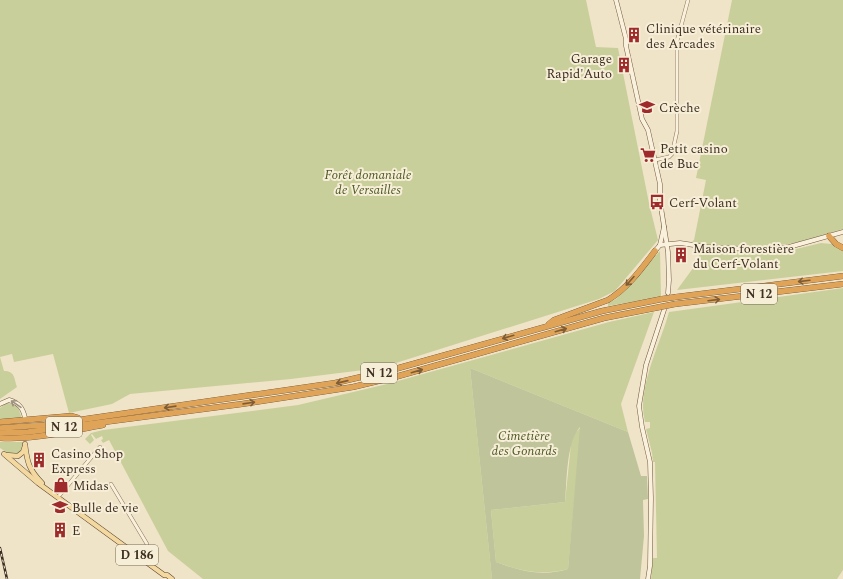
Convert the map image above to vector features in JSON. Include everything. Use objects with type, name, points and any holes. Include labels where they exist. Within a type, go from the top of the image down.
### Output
[{"type":"highway","points":[[829,236],[836,244],[843,248]]},
{"type":"highway","points":[[546,327],[554,320],[595,305],[616,295],[641,269],[655,251]]},
{"type":"highway","name":"N 12","points":[[0,428],[81,419],[335,383],[395,370],[602,311],[662,299],[843,276]]},
{"type":"highway","name":"N 12","points":[[0,433],[28,432],[128,419],[353,387],[410,373],[604,318],[662,308],[675,304],[843,284]]},
{"type":"highway","points":[[0,422],[71,416],[81,419]]},
{"type":"highway","points":[[0,438],[20,439],[120,422],[128,419]]},
{"type":"main road","points":[[616,0],[626,39],[626,46],[642,119],[648,130],[660,184],[660,201],[667,244],[669,275],[668,293]]},
{"type":"main road","points":[[655,251],[660,245],[662,230],[665,227]]},
{"type":"main road","points":[[660,245],[680,243],[708,247],[767,250],[789,247],[843,232]]},
{"type":"main road","points":[[648,579],[650,566],[650,462],[639,406],[646,365],[662,308]]},
{"type":"main road","points":[[0,404],[9,400],[17,403],[22,409],[25,418]]},
{"type":"main road","name":"D 186","points":[[2,453],[14,456],[21,455],[25,444],[27,460],[32,472],[49,490]]},
{"type":"main road","name":"D 186","points":[[2,453],[34,480],[165,577],[167,575],[172,579]]},
{"type":"main road","points":[[21,468],[22,462],[27,460]]},
{"type":"street","points":[[655,160],[669,157],[672,154],[677,131],[677,41],[688,0]]},
{"type":"street","points":[[58,497],[100,447]]},
{"type":"street","points":[[111,484],[147,544],[146,549],[139,557]]},
{"type":"green space","name":"Forêt domaniale de Versailles","points":[[0,0],[586,0],[596,47],[618,48],[649,203],[658,240],[615,291],[599,299],[380,368],[291,379],[130,394],[112,404],[69,413],[53,354],[14,362],[12,354],[0,357]]},
{"type":"green space","points":[[732,0],[843,0],[843,229],[804,241],[769,246],[736,247],[691,243],[694,240],[706,180],[696,178]]},
{"type":"green space","points":[[821,243],[832,244],[843,249],[843,271],[677,290],[696,264],[702,248],[766,252],[792,250]]},
{"type":"green space","points":[[660,251],[661,297],[608,306],[608,303],[616,299]]},
{"type":"green space","points":[[843,288],[843,570],[837,579],[651,579],[653,558],[657,558],[655,462],[653,462],[646,429],[650,428],[650,422],[645,422],[643,409],[649,371],[669,312]]},
{"type":"green space","points":[[654,312],[621,404],[628,432],[470,368],[492,579],[203,579],[168,551],[109,440],[103,443],[101,440],[103,439],[102,436],[96,439],[92,434],[91,435],[94,440],[90,444],[85,439],[91,433],[103,430],[298,405],[387,384],[609,322]]},
{"type":"green space","points":[[0,357],[4,371],[8,371],[12,374],[17,387],[0,399]]},
{"type":"green space","name":"Cimetière des Gonards","points":[[470,368],[628,432],[641,476],[647,476],[648,499],[643,500],[644,536],[640,579],[492,579]],"holes":[[[580,427],[568,569],[549,573],[540,573],[513,568],[496,562],[491,510],[565,502],[570,452],[575,434]]]},
{"type":"green space","points":[[9,403],[18,407],[22,419],[0,420],[0,408]]},
{"type":"green space","points":[[581,427],[568,569],[550,572],[532,572],[496,562],[491,510],[565,502],[571,444],[575,433]]},
{"type":"green space","points":[[0,442],[22,442],[22,450],[17,455],[9,454],[0,448]]},
{"type":"railway","points":[[0,548],[7,579]]},
{"type":"place","name":"Clinique vétérinaire des Arcades","points":[[634,35]]},
{"type":"place","name":"Garage Rapid'Auto","points":[[624,65]]},
{"type":"place","name":"Crèche","points":[[647,107]]},
{"type":"place","name":"Petit casino de Buc","points":[[648,155]]},
{"type":"place","name":"Cerf-Volant","points":[[657,202]]},
{"type":"place","name":"Maison forestière du Cerf-Volant","points":[[681,255]]},
{"type":"place","name":"Casino Shop Express","points":[[39,460]]},
{"type":"place","name":"Midas","points":[[61,485]]},
{"type":"place","name":"Bulle de vie","points":[[60,507]]},
{"type":"place","name":"E","points":[[60,530]]}]
